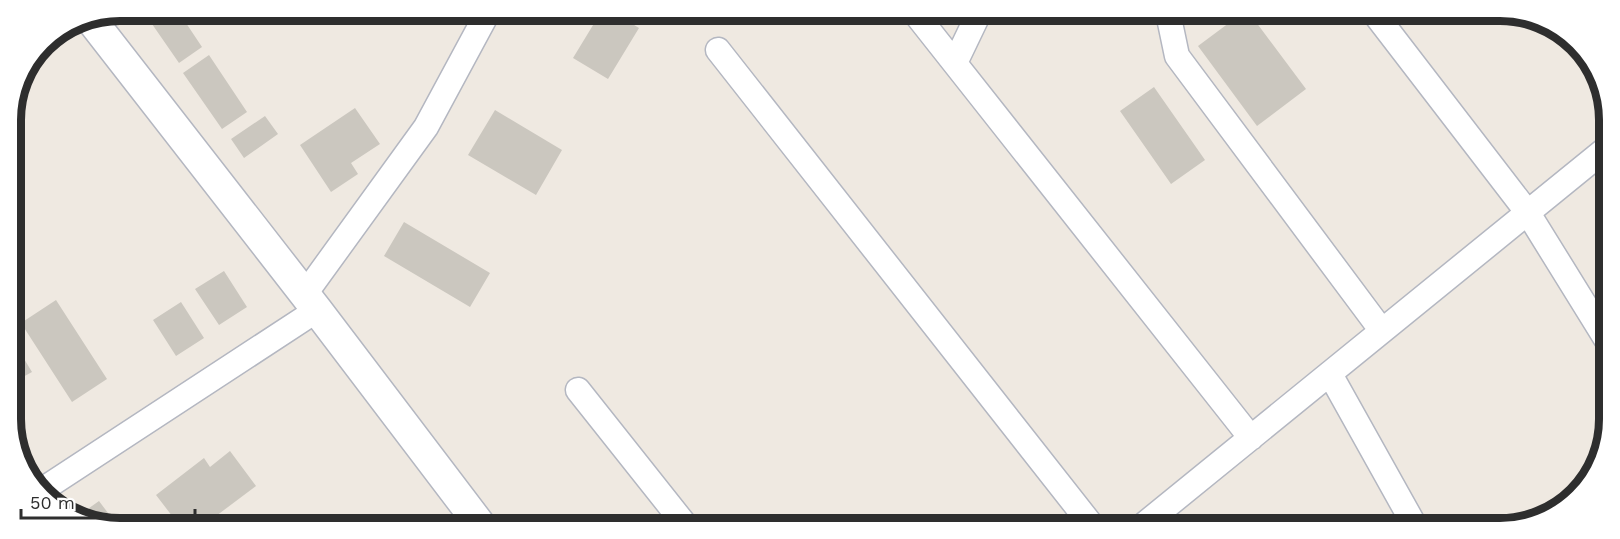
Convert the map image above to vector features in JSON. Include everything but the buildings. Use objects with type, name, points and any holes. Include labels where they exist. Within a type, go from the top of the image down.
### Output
[{"type":"street","points":[[48,486],[311,302],[426,127],[483,21]]},
{"type":"street","points":[[921,21],[1251,438]]},
{"type":"street","points":[[955,63],[975,21]]},
{"type":"street","points":[[1170,21],[1177,56],[1382,331]]},
{"type":"street","points":[[1380,21],[1528,213],[1599,328]]},
{"type":"street","points":[[95,24],[311,302],[475,518]]},
{"type":"street","points":[[718,50],[1086,518]]},
{"type":"street","points":[[1152,518],[1599,155]]},
{"type":"street","points":[[1330,374],[1410,518]]},
{"type":"street","points":[[578,390],[680,518]]}]
